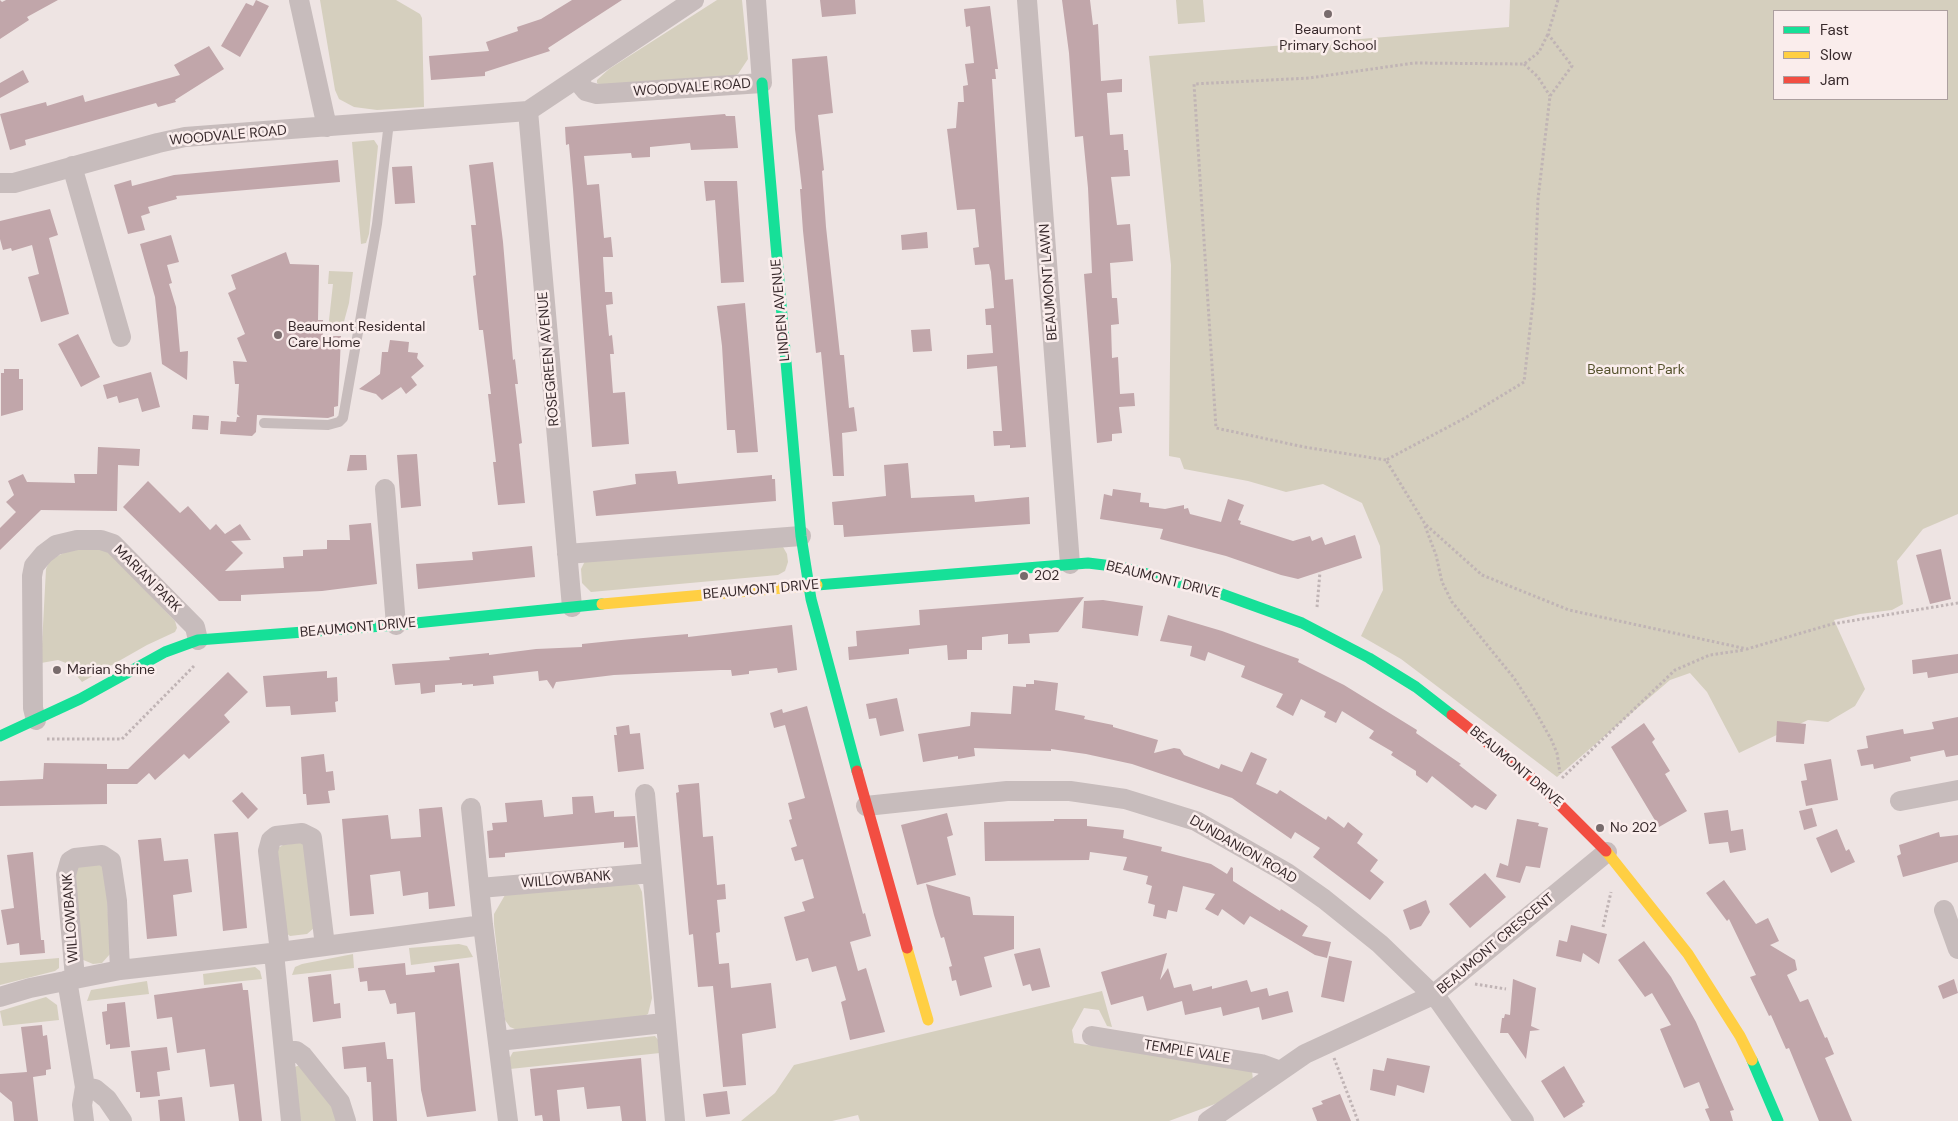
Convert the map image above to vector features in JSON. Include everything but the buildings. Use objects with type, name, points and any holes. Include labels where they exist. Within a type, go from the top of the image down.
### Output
[{"type":"street","points":[[299,0],[327,127]]},
{"type":"street","name":"WOODVALE ROAD","points":[[0,183],[14,183],[158,142],[185,138],[528,111],[694,0]]},
{"type":"street","name":"WOODVALE ROAD","points":[[576,79],[586,92],[597,94],[762,83],[756,0]]},
{"type":"street","name":"BEAUMONT LAWN","points":[[1026,0],[1070,564]]},
{"type":"street","name":"LINDEN AVENUE","points":[[762,83],[801,536],[809,585],[866,806],[928,1020]]},
{"type":"street","name":"ROSEGREEN AVENUE","points":[[528,111],[572,607]]},
{"type":"street","points":[[72,166],[120,337]]},
{"type":"street","points":[[385,490],[396,625]]},
{"type":"street","points":[[567,554],[801,536]]},
{"type":"street","name":"MARIAN PARK","points":[[36,720],[33,708],[32,576],[34,566],[44,554],[56,545],[77,540],[101,540],[112,544],[195,627],[198,640]]},
{"type":"street","name":"BEAUMONT DRIVE","points":[[198,640],[396,625],[809,585],[1070,564],[1121,567],[1219,593],[1302,623],[1362,654],[1423,692],[1531,776],[1607,852],[1657,912],[1717,997],[1757,1070],[1778,1121]]},
{"type":"street","points":[[0,736],[80,699],[165,652],[198,640]]},
{"type":"street","name":"DUNDANION ROAD","points":[[866,806],[1007,791],[1050,790],[1098,794],[1176,814],[1196,821],[1269,862],[1324,899],[1374,939],[1433,995]]},
{"type":"street","points":[[1900,801],[1958,790]]},
{"type":"street","points":[[645,794],[664,1023],[675,1121]]},
{"type":"street","points":[[472,808],[483,925],[508,1121]]},
{"type":"street","points":[[291,1121],[268,850],[271,840],[276,836],[302,833],[312,838],[325,946]]},
{"type":"street","name":"BEAUMONT CRESCENT","points":[[1524,1121],[1433,995],[1607,852]]},
{"type":"street","name":"WILLOWBANK","points":[[84,1121],[82,1105],[85,1087],[71,979],[66,875],[70,861],[75,858],[102,855],[111,861],[117,901],[120,970]]},
{"type":"street","name":"WILLOWBANK","points":[[480,888],[652,873]]},
{"type":"street","points":[[1944,910],[1958,949]]},
{"type":"street","name":"WILLOWBANK","points":[[0,997],[71,979],[120,970],[277,953],[483,925]]},
{"type":"street","points":[[1208,1121],[1305,1054],[1433,995]]},
{"type":"street","points":[[498,1041],[664,1023]]},
{"type":"street","name":"TEMPLE VALE","points":[[1092,1036],[1261,1064],[1280,1071]]},
{"type":"street","points":[[285,1050],[296,1051],[303,1056],[340,1102],[346,1121]]},
{"type":"street","points":[[85,1087],[95,1089],[107,1099],[122,1121]]},
{"type":"lane","points":[[264,424],[328,425],[339,422],[343,418],[376,224],[389,122]]},
{"type":"path","points":[[1548,34],[1572,66],[1550,96],[1538,199],[1534,293],[1524,382],[1465,418],[1386,460],[1304,448],[1216,428],[1194,84],[1308,78],[1414,63],[1524,64],[1539,52],[1548,34],[1558,0]]},
{"type":"path","points":[[1524,64],[1538,77],[1550,96]]},
{"type":"path","points":[[1386,460],[1425,524],[1436,554],[1442,582],[1452,602],[1514,678],[1539,716],[1557,753],[1561,779]]},
{"type":"path","points":[[1425,524],[1482,574],[1569,610],[1747,649]]},
{"type":"path","points":[[1317,608],[1320,572]]},
{"type":"path","points":[[1558,783],[1643,698],[1675,670],[1710,655],[1747,649],[1832,624],[1958,603]]},
{"type":"path","points":[[44,739],[122,739],[198,662]]},
{"type":"path","points":[[1603,928],[1613,884]]},
{"type":"path","points":[[1468,982],[1506,989]]},
{"type":"path","points":[[1328,1042],[1358,1121]]},
{"type":"green space","points":[[320,0],[396,0],[420,14],[422,18],[424,107],[377,110],[354,107],[339,99],[335,90]]},
{"type":"green space","points":[[717,0],[742,0],[748,59],[738,74],[730,78],[600,85],[597,83],[597,80],[609,69]]},
{"type":"green space","points":[[1176,0],[1203,0],[1205,22],[1178,24]]},
{"type":"green space","name":"Beaumont Park","points":[[1510,0],[1958,0],[1958,514],[1923,529],[1897,561],[1903,604],[1892,610],[1834,620],[1865,689],[1855,706],[1828,722],[1808,720],[1739,753],[1707,692],[1690,673],[1670,680],[1557,777],[1401,659],[1361,636],[1383,590],[1380,546],[1362,503],[1323,484],[1286,492],[1248,481],[1184,469],[1180,458],[1169,456],[1171,265],[1149,56],[1509,27]]},
{"type":"green space","points":[[374,140],[378,146],[369,234],[366,243],[361,244],[352,142]]},
{"type":"green space","points":[[329,271],[353,272],[349,303],[342,329],[328,329],[333,284],[328,284]]},
{"type":"green space","points":[[103,546],[175,621],[177,628],[175,632],[147,645],[82,682],[66,663],[58,660],[41,663],[46,569],[50,560],[75,547]]},
{"type":"green space","points":[[783,547],[787,554],[788,562],[785,571],[778,575],[591,592],[582,583],[581,569],[585,561]]},
{"type":"green space","points":[[305,842],[314,928],[307,934],[290,936],[286,933],[276,854],[278,848],[283,845]]},
{"type":"green space","points":[[97,864],[102,866],[106,875],[110,954],[102,963],[93,964],[81,959],[74,877],[78,867]]},
{"type":"green space","points":[[633,882],[639,885],[642,892],[652,998],[648,1014],[642,1017],[517,1030],[510,1027],[505,1020],[494,924],[494,914],[505,895]]},
{"type":"green space","points":[[459,944],[467,946],[473,957],[411,965],[409,948]]},
{"type":"green space","points":[[353,954],[354,968],[292,975],[295,967],[302,964]]},
{"type":"green space","points":[[59,958],[59,968],[55,971],[0,985],[0,963]]},
{"type":"green space","points":[[255,967],[260,971],[262,979],[204,985],[203,974]]},
{"type":"green space","points":[[147,981],[149,994],[87,1001],[91,990]]},
{"type":"green space","points":[[1102,991],[1112,1027],[1107,1026],[1099,1010],[1084,1008],[1072,1030],[1074,1043],[1243,1068],[1252,1071],[1253,1080],[1223,1101],[1169,1121],[860,1121],[858,1115],[832,1121],[741,1121],[775,1093],[794,1065]]},
{"type":"green space","points":[[46,997],[57,1005],[59,1020],[3,1026],[0,1011]]},
{"type":"green space","points":[[655,1036],[659,1041],[660,1053],[510,1069],[509,1059],[513,1052]]},
{"type":"green space","points":[[300,1066],[336,1110],[339,1121],[299,1121],[293,1068]]},
{"type":"traffic: fast","points":[[762,83],[801,536],[811,599],[857,771]]},
{"type":"traffic: fast","points":[[817,585],[1088,563],[1121,567],[1219,593],[1302,623],[1369,658],[1416,687],[1452,715]]},
{"type":"traffic: fast","points":[[0,736],[80,699],[165,652],[198,640],[396,625],[602,604]]},
{"type":"traffic: fast","points":[[1752,1060],[1778,1121]]},
{"type":"traffic: slow","points":[[602,604],[817,585]]},
{"type":"traffic: slow","points":[[1606,851],[1688,954],[1740,1036],[1752,1060]]},
{"type":"traffic: slow","points":[[907,948],[928,1020]]},
{"type":"traffic: jam","points":[[1452,715],[1536,781],[1606,851]]},
{"type":"traffic: jam","points":[[857,771],[907,948]]},
{"type":"place","name":"Beaumont Primary School","points":[[1328,14]]},
{"type":"place","name":"Beaumont Residental Care Home","points":[[278,335]]},
{"type":"place","name":"202","points":[[1024,576]]},
{"type":"place","name":"Marian Shrine","points":[[57,670]]},
{"type":"place","name":"No 202","points":[[1600,828]]}]
